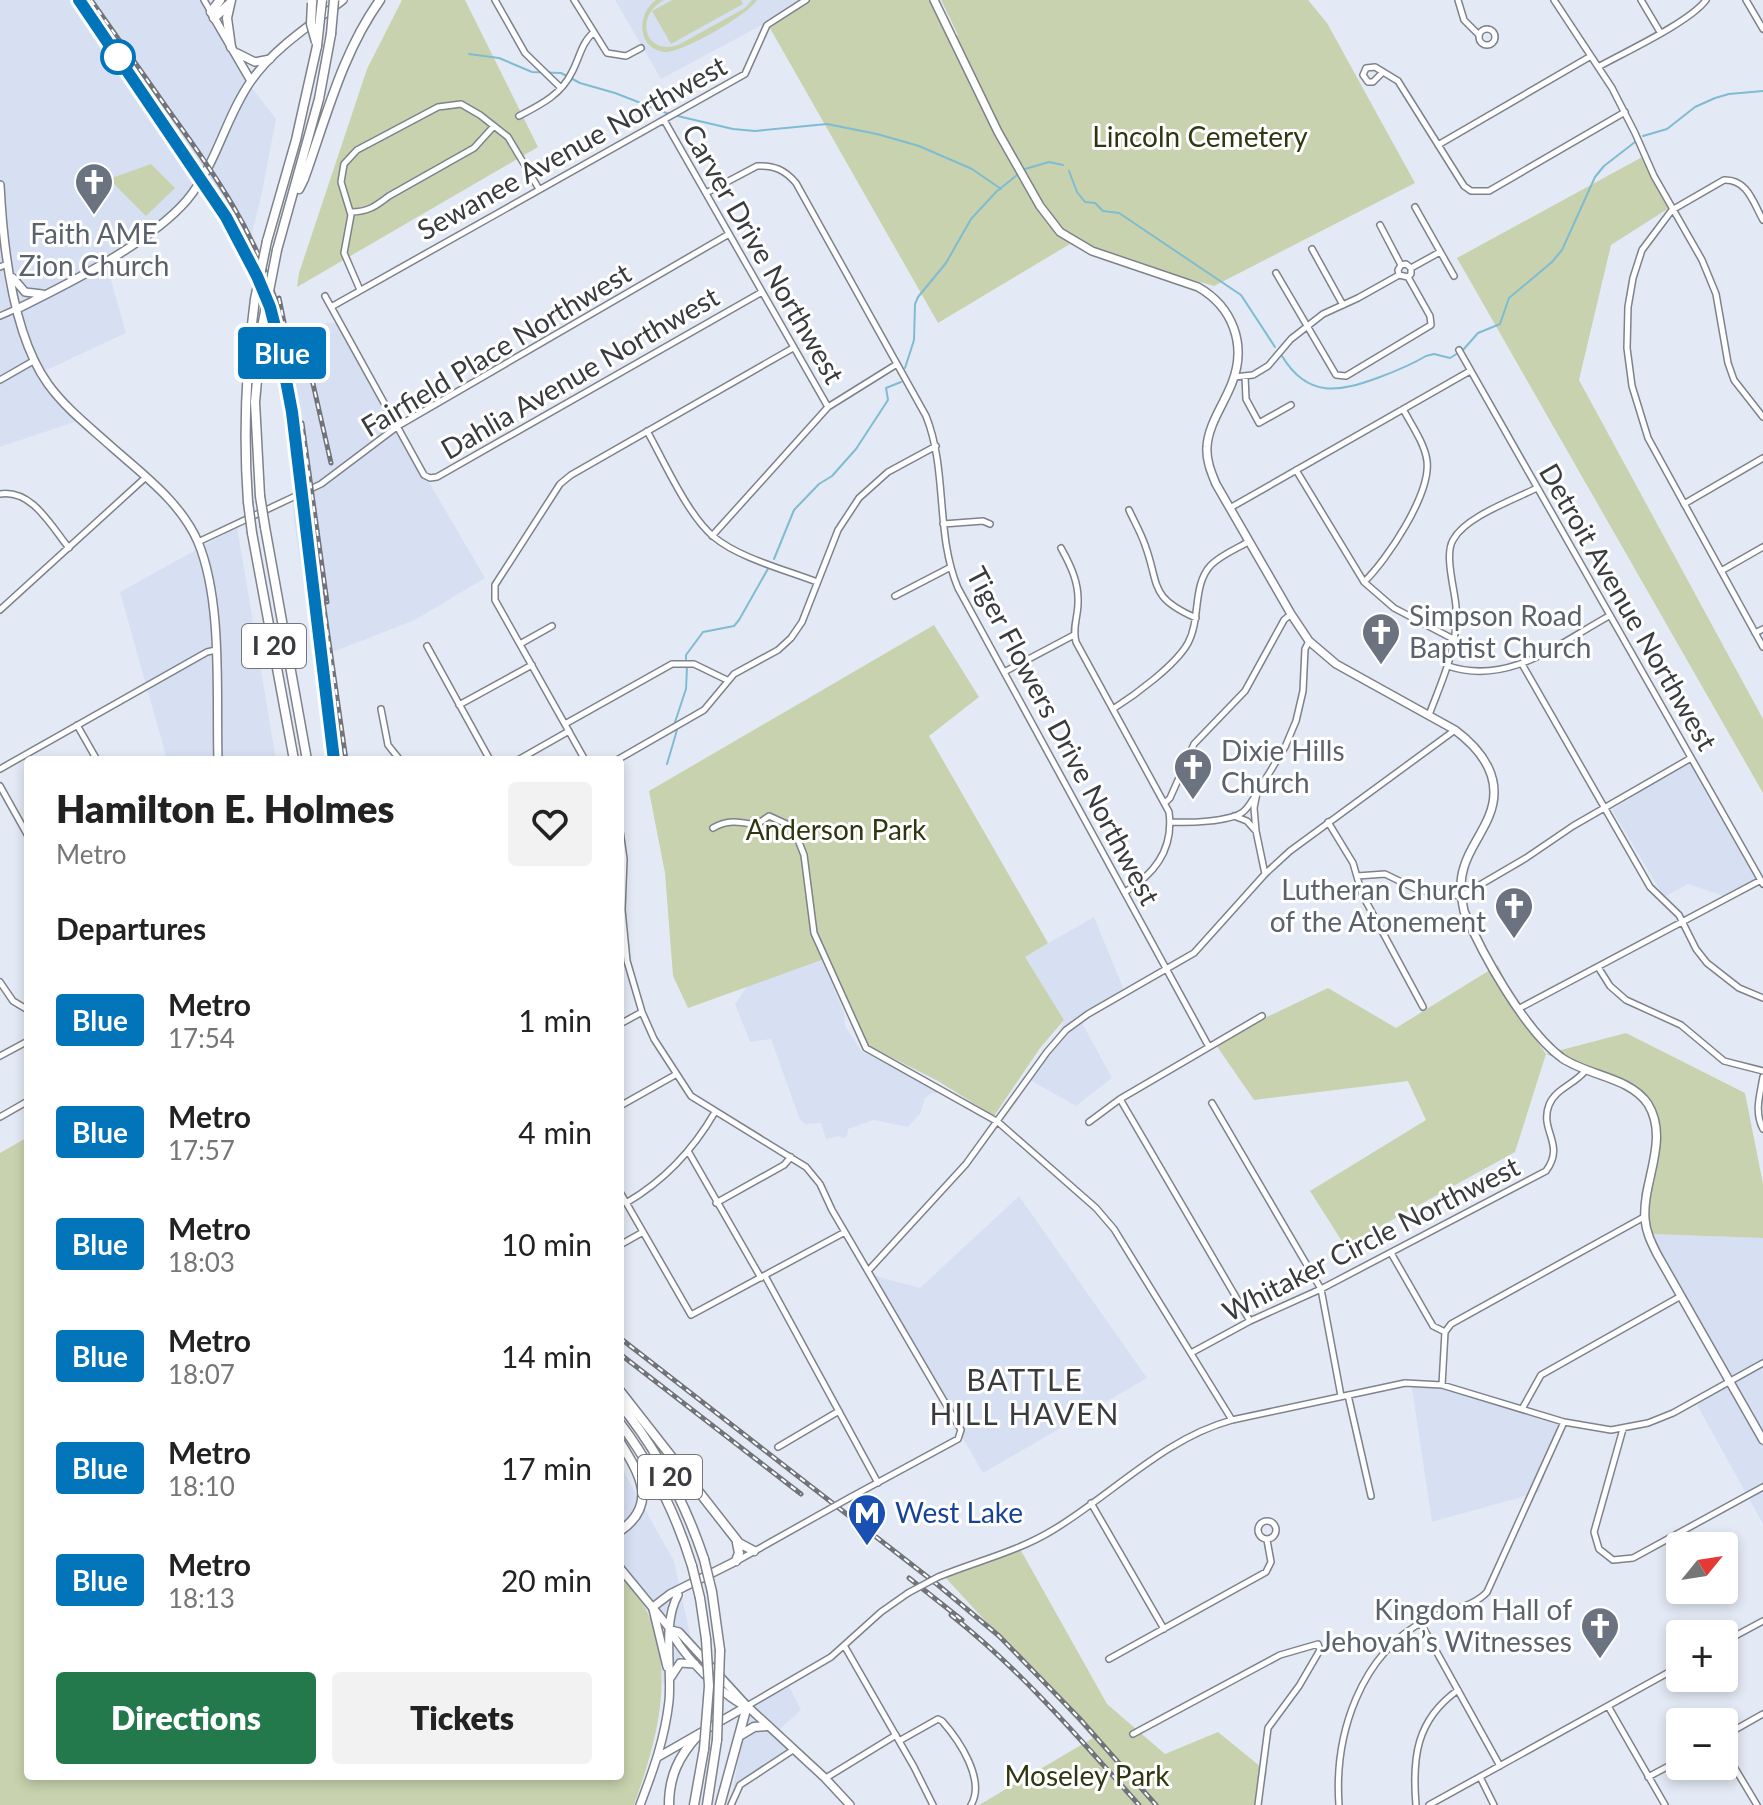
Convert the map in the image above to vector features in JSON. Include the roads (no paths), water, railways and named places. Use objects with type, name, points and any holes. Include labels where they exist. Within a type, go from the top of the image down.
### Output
[{"type":"highway","name":"I 20","points":[[293,756],[248,502],[246,380],[255,299],[267,241],[296,140],[317,46],[322,0]]},
{"type":"highway","name":"I 20","points":[[306,756],[260,496],[255,402],[262,327],[277,250],[319,99],[334,0]]},
{"type":"highway","points":[[292,200],[304,179],[346,58],[361,27],[380,0]]},
{"type":"highway","points":[[213,15],[227,2]]},
{"type":"highway","points":[[227,2],[232,49]]},
{"type":"highway","points":[[312,2],[311,24],[317,46]]},
{"type":"highway","points":[[624,1396],[736,1539],[742,1546],[754,1551]]},
{"type":"highway","name":"I 20","points":[[624,1410],[665,1469],[685,1509],[704,1559],[712,1592],[720,1650],[717,1740],[707,1805]]},
{"type":"highway","name":"I 20","points":[[624,1429],[662,1488],[692,1566],[700,1598],[709,1686],[704,1749],[694,1805]]},
{"type":"highway","points":[[624,1449],[639,1474],[643,1489],[641,1504],[624,1527]]},
{"type":"highway","points":[[736,1539],[739,1553],[736,1561]]},
{"type":"highway","points":[[720,1805],[747,1706]]},
{"type":"highway","points":[[739,1737],[754,1727],[767,1726]]},
{"type":"highway","points":[[669,1805],[678,1760],[698,1735]]},
{"type":"main road","points":[[17,309],[148,234],[181,207],[206,173],[251,81],[272,58],[343,0]]},
{"type":"main road","points":[[934,0],[995,127],[1051,222],[1070,240],[1092,251],[1198,287],[1223,305],[1235,328],[1238,356],[1234,377],[1207,447],[1209,467],[1229,509],[1309,641],[1336,664],[1455,730],[1479,751],[1490,770],[1494,789],[1489,815],[1464,867],[1461,896],[1469,922],[1518,1009],[1547,1046],[1585,1071],[1630,1088],[1643,1099],[1651,1112],[1655,1147],[1644,1217],[1650,1242],[1763,1440]]},
{"type":"main road","points":[[213,15],[251,81]]},
{"type":"main road","points":[[232,49],[255,62],[272,58]]},
{"type":"main road","points":[[0,185],[5,267],[35,360],[46,381],[59,398],[179,510],[198,542],[207,576],[216,650],[218,756]]},
{"type":"main road","points":[[5,267],[25,292],[47,294]]},
{"type":"main road","points":[[653,1607],[659,1600],[736,1561]]},
{"type":"main road","points":[[624,1573],[697,1665],[727,1693],[747,1706]]},
{"type":"main road","points":[[653,1607],[687,1587]]},
{"type":"main road","points":[[640,1805],[658,1757],[666,1723],[672,1610],[678,1595]]},
{"type":"main road","points":[[653,1607],[670,1680]]},
{"type":"main road","points":[[672,1610],[687,1636],[743,1694],[747,1706]]},
{"type":"main road","points":[[671,1630],[679,1632],[747,1706],[850,1805]]},
{"type":"main road","points":[[670,1680],[680,1663],[697,1665]]},
{"type":"main road","points":[[725,1719],[731,1708],[727,1693]]},
{"type":"main road","points":[[658,1757],[747,1706]]},
{"type":"street","points":[[204,0],[213,15]]},
{"type":"street","points":[[495,0],[525,53],[561,88]]},
{"type":"street","points":[[574,0],[602,49],[613,55],[626,56],[641,48]]},
{"type":"street","name":"Sewanee Avenue Northwest","points":[[331,307],[745,74],[767,25],[806,0]]},
{"type":"street","points":[[1458,0],[1464,20],[1479,35]]},
{"type":"street","points":[[1554,0],[1625,112],[1654,176],[1712,281],[1734,380],[1763,417]]},
{"type":"street","points":[[1641,0],[1660,32]]},
{"type":"street","points":[[1598,67],[1700,9],[1706,0]]},
{"type":"street","points":[[1746,0],[1763,29]]},
{"type":"street","points":[[519,116],[547,101],[561,88],[573,71],[587,38],[593,33]]},
{"type":"street","points":[[1438,145],[1591,56]]},
{"type":"street","points":[[1383,72],[1403,86],[1464,186],[1471,191],[1484,192],[1625,112]]},
{"type":"street","points":[[361,290],[344,253],[351,212],[342,190],[341,174],[344,164],[357,150],[447,104],[461,104],[508,137],[539,189]]},
{"type":"street","name":"Carver Drive Northwest","points":[[664,120],[828,407]]},
{"type":"street","points":[[351,212],[378,206],[389,196],[474,148],[494,126]]},
{"type":"street","name":"Tiger Flowers Drive Northwest","points":[[706,193],[757,166],[775,167],[789,175],[926,416],[936,446],[949,568],[1209,1047]]},
{"type":"street","points":[[1763,220],[1745,188],[1733,180],[1724,180],[1672,210],[1650,236],[1636,265],[1628,307],[1627,348],[1632,386],[1642,421],[1763,647]]},
{"type":"street","points":[[1415,207],[1454,276]]},
{"type":"street","points":[[1380,225],[1401,265]]},
{"type":"street","name":"Fairfield Place Northwest","points":[[198,542],[321,484],[398,426],[729,234]]},
{"type":"street","points":[[1312,249],[1343,305]]},
{"type":"street","points":[[1411,268],[1440,252]]},
{"type":"street","points":[[1401,265],[1411,268]]},
{"type":"street","points":[[1399,275],[1401,265]]},
{"type":"street","points":[[1399,275],[1408,277],[1411,268]]},
{"type":"street","points":[[1276,273],[1336,375],[1346,376],[1431,325],[1430,316],[1408,277]]},
{"type":"street","points":[[1234,377],[1253,375],[1268,366],[1291,339],[1323,314],[1399,275]]},
{"type":"street","name":"Dahlia Avenue Northwest","points":[[398,426],[424,475],[437,477],[762,292]]},
{"type":"street","points":[[325,296],[398,426]]},
{"type":"street","points":[[0,316],[17,309]]},
{"type":"street","points":[[583,756],[495,600],[495,585],[560,484],[571,475],[793,348]]},
{"type":"street","name":"Detroit Avenue Northwest","points":[[1460,352],[1762,882]]},
{"type":"street","points":[[0,380],[35,360]]},
{"type":"street","points":[[712,536],[828,407],[897,363]]},
{"type":"street","points":[[1229,509],[1470,371]]},
{"type":"street","points":[[1245,376],[1246,399],[1259,423],[1291,405]]},
{"type":"street","points":[[1364,582],[1405,529],[1426,472],[1425,455],[1403,409]]},
{"type":"street","points":[[647,431],[696,517],[712,536],[731,548],[818,582]]},
{"type":"street","points":[[624,756],[704,710],[727,680],[778,650],[791,638],[802,622],[838,530],[859,498],[888,472],[936,446]]},
{"type":"street","points":[[1684,504],[1763,458]]},
{"type":"street","points":[[1296,470],[1364,582],[1394,608],[1455,640]]},
{"type":"street","points":[[0,610],[146,477]]},
{"type":"street","points":[[1429,716],[1455,640],[1456,607],[1449,552],[1453,539],[1471,521],[1537,488]]},
{"type":"street","points":[[0,494],[19,495],[29,501],[69,548]]},
{"type":"street","points":[[1129,510],[1145,544],[1157,589],[1176,608],[1196,618]]},
{"type":"street","points":[[943,524],[983,521],[990,524]]},
{"type":"street","points":[[1113,709],[1179,655],[1190,639],[1201,585],[1207,571],[1248,542]]},
{"type":"street","points":[[1721,571],[1763,547]]},
{"type":"street","points":[[1061,548],[1073,570],[1078,589],[1074,635],[1165,803],[1170,822],[1156,867],[1144,881],[1125,892]]},
{"type":"street","points":[[895,596],[949,568]]},
{"type":"street","points":[[1165,803],[1194,744],[1245,691],[1284,620],[1291,614]]},
{"type":"street","points":[[1448,666],[1487,673],[1522,664],[1609,616]]},
{"type":"street","points":[[520,644],[552,626]]},
{"type":"street","points":[[1755,633],[1763,629]]},
{"type":"street","points":[[1004,672],[1074,635]]},
{"type":"street","points":[[1170,822],[1187,823],[1234,816],[1247,809],[1285,747],[1296,721],[1303,691],[1305,649],[1309,641]]},
{"type":"street","points":[[427,646],[488,756]]},
{"type":"street","points":[[0,769],[207,652],[216,650]]},
{"type":"street","points":[[565,724],[672,664],[694,664],[727,680]]},
{"type":"street","points":[[1522,664],[1650,887],[1673,908],[1707,963],[1739,988],[1763,998]]},
{"type":"street","points":[[459,705],[532,665]]},
{"type":"street","points":[[381,709],[388,745],[397,756]]},
{"type":"street","points":[[77,725],[95,756]]},
{"type":"street","points":[[868,1271],[966,1164],[1066,1030],[1203,945],[1265,874],[1290,851],[1455,730]]},
{"type":"street","points":[[525,756],[569,731]]},
{"type":"street","points":[[1357,876],[1385,874],[1418,890],[1461,896],[1691,758]]},
{"type":"street","points":[[0,786],[24,829]]},
{"type":"street","points":[[1257,793],[1254,808],[1256,831],[1265,874]]},
{"type":"street","points":[[713,828],[736,821],[756,825],[769,816],[793,827],[804,855],[814,933],[861,1042],[871,1052],[998,1122],[1106,1218],[1232,1420]]},
{"type":"street","points":[[1234,816],[1247,821],[1256,831]]},
{"type":"street","points":[[1328,822],[1353,863],[1362,894],[1423,1007]]},
{"type":"street","points":[[624,859],[624,942],[631,979],[642,1012],[675,1075],[691,1096],[791,1157],[815,1177],[962,1434],[736,1561]]},
{"type":"street","points":[[1518,1009],[1762,882]]},
{"type":"street","points":[[1598,967],[1610,986],[1626,1000],[1681,1025],[1724,1061],[1763,1071]]},
{"type":"street","points":[[0,982],[3,994],[24,1006]]},
{"type":"street","points":[[624,1022],[642,1012]]},
{"type":"street","points":[[1089,1122],[1120,1099],[1262,1016]]},
{"type":"street","points":[[0,1056],[24,1043]]},
{"type":"street","name":"Whitaker Circle Northwest","points":[[1191,1353],[1546,1171],[1553,1163],[1555,1151],[1547,1122],[1549,1106],[1557,1093],[1585,1071]]},
{"type":"street","points":[[624,1104],[675,1075]]},
{"type":"street","points":[[1763,1077],[1758,1118],[1763,1129]]},
{"type":"street","points":[[1120,1099],[1250,1321]]},
{"type":"street","points":[[0,1117],[24,1103]]},
{"type":"street","points":[[1212,1103],[1321,1289],[1344,1395],[1371,1496]]},
{"type":"street","points":[[626,1203],[658,1182],[703,1133],[715,1112]]},
{"type":"street","points":[[688,1151],[716,1203],[763,1277],[878,1483]]},
{"type":"street","points":[[716,1203],[784,1165],[791,1157]]},
{"type":"street","points":[[624,1199],[690,1313],[696,1315],[845,1232]]},
{"type":"street","points":[[1442,1385],[1445,1332],[1451,1324],[1644,1217]]},
{"type":"street","points":[[624,1243],[643,1232]]},
{"type":"street","points":[[1391,1253],[1433,1326],[1445,1332]]},
{"type":"street","points":[[1522,1409],[1541,1375],[1681,1296]]},
{"type":"street","points":[[747,1706],[845,1647],[881,1612],[908,1593],[938,1577],[1031,1543],[1057,1528],[1157,1456],[1232,1420],[1405,1383],[1442,1385],[1599,1430],[1623,1429],[1673,1413],[1763,1363]]},
{"type":"street","points":[[778,1447],[839,1411]]},
{"type":"street","points":[[1339,1805],[1340,1764],[1346,1730],[1355,1699],[1368,1673],[1386,1650],[1420,1622],[1476,1602],[1487,1592],[1564,1422]]},
{"type":"street","points":[[1623,1429],[1594,1532],[1599,1549],[1613,1560],[1633,1558],[1763,1487]]},
{"type":"street","points":[[1091,1503],[1164,1629]]},
{"type":"street","points":[[1109,1659],[1266,1572],[1271,1562],[1267,1540]]},
{"type":"street","points":[[1738,1634],[1763,1621]]},
{"type":"street","points":[[1420,1622],[1500,1766]]},
{"type":"street","points":[[1133,1734],[1280,1655],[1315,1644],[1320,1646],[1299,1686],[1268,1728],[1258,1805]]},
{"type":"street","points":[[845,1647],[933,1805]]},
{"type":"street","points":[[1429,1805],[1666,1674]]},
{"type":"street","points":[[1416,1805],[1414,1766],[1418,1742],[1430,1720],[1458,1690]]},
{"type":"street","points":[[1608,1706],[1665,1805]]},
{"type":"street","points":[[1738,1728],[1763,1714]]},
{"type":"street","points":[[825,1778],[938,1719],[965,1757],[975,1780],[976,1795],[971,1805]]},
{"type":"street","points":[[731,1805],[740,1785],[793,1750]]},
{"type":"street","points":[[1648,1777],[1666,1767]]},
{"type":"street","points":[[1738,1773],[1757,1805]]},
{"type":"street","points":[[1480,1777],[1494,1805]]},
{"type":"waterway","points":[[469,54],[499,58],[532,72],[561,73],[580,83],[669,114],[733,129],[755,131],[827,124],[877,134],[919,146],[972,169],[1001,189]]},
{"type":"waterway","points":[[1643,136],[1667,129],[1695,107],[1715,98],[1763,91]]},
{"type":"waterway","points":[[1282,356],[1303,380],[1326,388],[1365,382],[1434,354],[1450,358],[1463,350],[1478,333],[1500,324],[1509,298],[1562,250],[1595,177],[1635,142]]},
{"type":"waterway","points":[[1025,169],[1049,162],[1063,165]]},
{"type":"waterway","points":[[1069,171],[1077,192],[1085,202],[1095,203],[1103,211],[1119,213],[1241,295],[1275,347]]},
{"type":"waterway","points":[[905,368],[914,340],[918,297],[946,263],[971,219],[1017,175]]},
{"type":"waterway","points":[[774,559],[794,510],[819,484],[832,476],[856,449],[888,400],[886,388],[901,382]]},
{"type":"waterway","points":[[686,659],[703,632],[734,626],[769,567]]},
{"type":"waterway","points":[[675,722],[686,689],[687,667]]},
{"type":"waterway","points":[[667,764],[677,730]]},
{"type":"railway","points":[[75,0],[216,206],[246,259],[263,298],[285,382],[331,756]]},
{"type":"railway","points":[[91,0],[232,205],[258,255],[278,309]]},
{"type":"railway","points":[[279,298],[295,376]]},
{"type":"railway","points":[[295,335],[311,375],[331,463]]},
{"type":"railway","points":[[302,423],[327,602]]},
{"type":"railway","points":[[322,594],[345,756]]},
{"type":"railway","points":[[624,1341],[999,1636],[1079,1718],[1156,1805]]},
{"type":"railway","points":[[624,1357],[801,1494]]},
{"type":"railway","points":[[909,1578],[962,1620]]},
{"type":"railway","points":[[951,1615],[1026,1682],[1139,1805]]},
{"type":"metro line","name":"Blue","points":[[79,0],[226,217],[270,307],[292,412],[334,756]]},
{"type":"place","name":"Faith AME Zion Church","points":[[94,216]]},
{"type":"place","name":"Simpson Road Baptist Church","points":[[1381,666]]},
{"type":"place","name":"Dixie Hills Church","points":[[1193,801]]},
{"type":"place","name":"Lutheran Church of the Atonement","points":[[1514,940]]},
{"type":"place","name":"West Lake","points":[[867,1547]]},
{"type":"place","name":"Kingdom Hall of Jehovah’s Witnesses","points":[[1600,1660]]},
{"type":"district","name":"BATTLE HILL HAVEN","points":[[1025,1398]]},
{"type":"park label","name":"Lincoln Cemetery","points":[[1200,137]]},
{"type":"park label","name":"Anderson Park","points":[[836,830]]},
{"type":"park label","name":"Moseley Park","points":[[1087,1776]]}]
